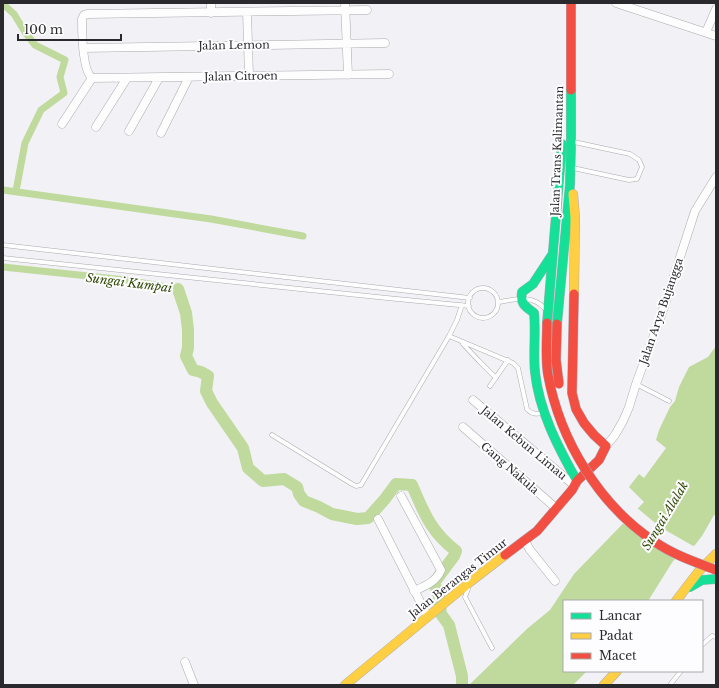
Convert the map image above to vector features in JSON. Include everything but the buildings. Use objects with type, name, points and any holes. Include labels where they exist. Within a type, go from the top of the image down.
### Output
[{"type":"main road","name":"Jalan Trans Kalimantan","points":[[565,3],[565,74],[561,173],[547,312],[546,358],[547,374],[552,394],[564,427],[588,473],[609,502],[647,536],[674,553],[700,565],[716,570]]},
{"type":"main road","name":"Jalan Trans Kalimantan","points":[[571,3],[569,43],[572,74],[571,168],[559,295],[556,360],[559,387],[575,430]]},
{"type":"main road","points":[[570,187],[573,194],[575,217],[572,393],[577,412],[582,422],[598,440],[606,446]]},
{"type":"main road","points":[[553,253],[534,284],[522,292],[520,299],[525,306],[534,313],[536,320],[534,356],[535,372],[544,413],[551,432],[576,483]]},
{"type":"main road","name":"Jalan Berangas Timur","points":[[345,685],[470,582],[537,531],[557,509],[576,483],[599,460],[606,446]]},
{"type":"main road","points":[[583,448],[616,496],[635,514]]},
{"type":"main road","points":[[645,523],[657,532]]},
{"type":"main road","points":[[673,542],[690,551],[716,561]]},
{"type":"main road","points":[[677,600],[699,571],[716,554]]},
{"type":"main road","points":[[699,571],[699,577],[703,580]]},
{"type":"main road","points":[[677,600],[692,585],[703,580],[716,579]]},
{"type":"main road","points":[[604,685],[616,672]]},
{"type":"street","points":[[211,3],[211,13]]},
{"type":"street","points":[[616,3],[716,36]]},
{"type":"street","points":[[62,124],[92,78],[87,71],[83,48],[82,19],[84,15],[247,12],[345,7],[367,10]]},
{"type":"street","points":[[345,7],[348,75]]},
{"type":"street","points":[[706,32],[716,9]]},
{"type":"street","points":[[247,12],[249,76]]},
{"type":"street","name":"Jalan Lemon","points":[[83,48],[385,42]]},
{"type":"street","name":"Jalan Citroen","points":[[92,78],[389,74]]},
{"type":"street","points":[[161,133],[190,77]]},
{"type":"street","points":[[96,127],[127,78]]},
{"type":"street","points":[[129,131],[159,78]]},
{"type":"street","name":"Jalan Arya Bujangga","points":[[606,446],[624,421],[661,316],[694,211],[716,177]]},
{"type":"street","name":"Jalan Kebun Limau","points":[[473,400],[576,483]]},
{"type":"street","name":"Gang Nakula","points":[[463,427],[557,509]]},
{"type":"street","points":[[401,496],[441,570],[430,584],[414,591]]},
{"type":"street","points":[[378,519],[428,617]]},
{"type":"street","points":[[525,541],[530,550],[555,581]]},
{"type":"street","points":[[185,662],[194,685]]},
{"type":"lane","points":[[571,142],[630,154],[639,160],[642,167],[637,178],[629,180],[571,168]]},
{"type":"lane","points":[[3,245],[470,298]]},
{"type":"lane","points":[[3,258],[469,306]]},
{"type":"lane","points":[[480,289],[491,290],[495,294],[498,302],[496,310],[492,315],[481,318],[472,312],[469,306],[470,298],[474,292],[480,289]]},
{"type":"lane","points":[[498,302],[520,299],[537,301],[547,312]]},
{"type":"lane","points":[[272,435],[352,484],[356,486],[361,485],[449,336],[462,306]]},
{"type":"lane","points":[[449,336],[513,363],[518,368],[527,409],[533,414],[544,413]]},
{"type":"lane","points":[[462,342],[479,362],[496,378]]},
{"type":"lane","points":[[490,386],[508,360]]},
{"type":"lane","points":[[636,384],[669,401]]},
{"type":"lane","points":[[470,582],[465,597],[492,648]]},
{"type":"lane","points":[[703,644],[712,636],[716,637]]},
{"type":"lane","points":[[670,685],[680,672]]},
{"type":"water","name":"Sungai Alalak","points":[[716,346],[716,515],[714,515],[702,536],[695,545],[673,561],[649,600],[563,600],[563,672],[586,672],[573,685],[469,685],[528,628],[550,610],[574,574],[644,502],[629,487],[639,474],[644,478],[666,448],[656,440],[659,430],[670,407],[675,401],[679,387],[689,367],[708,357]]},
{"type":"pier","points":[[636,507],[660,527],[695,547],[677,561],[621,522]]},
{"type":"waterway","name":"Sungai Kumpai","points":[[3,4],[14,14],[35,45],[65,60],[60,77],[64,93],[41,110],[25,143],[16,191]]},
{"type":"waterway","points":[[3,190],[211,219],[303,236]]},
{"type":"waterway","name":"Sungai Kumpai","points":[[3,267],[126,280],[178,289]]},
{"type":"waterway","name":"Sungai Kumpai","points":[[178,289],[186,313],[188,330],[188,348],[186,356],[193,370],[208,376],[206,391],[212,403],[243,448],[248,468],[263,481],[284,479],[297,487],[299,494],[304,501],[332,514],[357,519],[368,518],[396,484],[412,485],[434,529],[440,537],[456,551],[434,583],[439,596],[441,614],[449,625],[462,676],[462,685]]},
{"type":"traffic: fast","points":[[557,324],[570,184],[571,90]]},
{"type":"traffic: fast","points":[[547,323],[562,144]]},
{"type":"traffic: fast","points":[[552,255],[533,284],[522,292],[522,299],[526,306],[534,313],[535,372],[537,386],[545,415],[556,442],[577,481]]},
{"type":"traffic: fast","points":[[690,587],[702,580],[716,579]]},
{"type":"traffic: slow","points":[[573,194],[575,217],[574,294]]},
{"type":"traffic: slow","points":[[677,600],[699,571],[716,554]]},
{"type":"traffic: slow","points":[[345,685],[505,555]]},
{"type":"traffic: slow","points":[[604,685],[616,672]]},
{"type":"traffic: jam","points":[[571,3],[571,90]]},
{"type":"traffic: jam","points":[[505,555],[537,531],[572,490],[577,481],[599,460],[606,446],[584,423],[576,409],[572,393],[574,294]]},
{"type":"traffic: jam","points":[[547,323],[547,369],[554,399],[572,447],[585,469],[616,509],[635,527],[670,551],[716,570]]},
{"type":"traffic: jam","points":[[557,324],[556,360],[559,384]]}]
